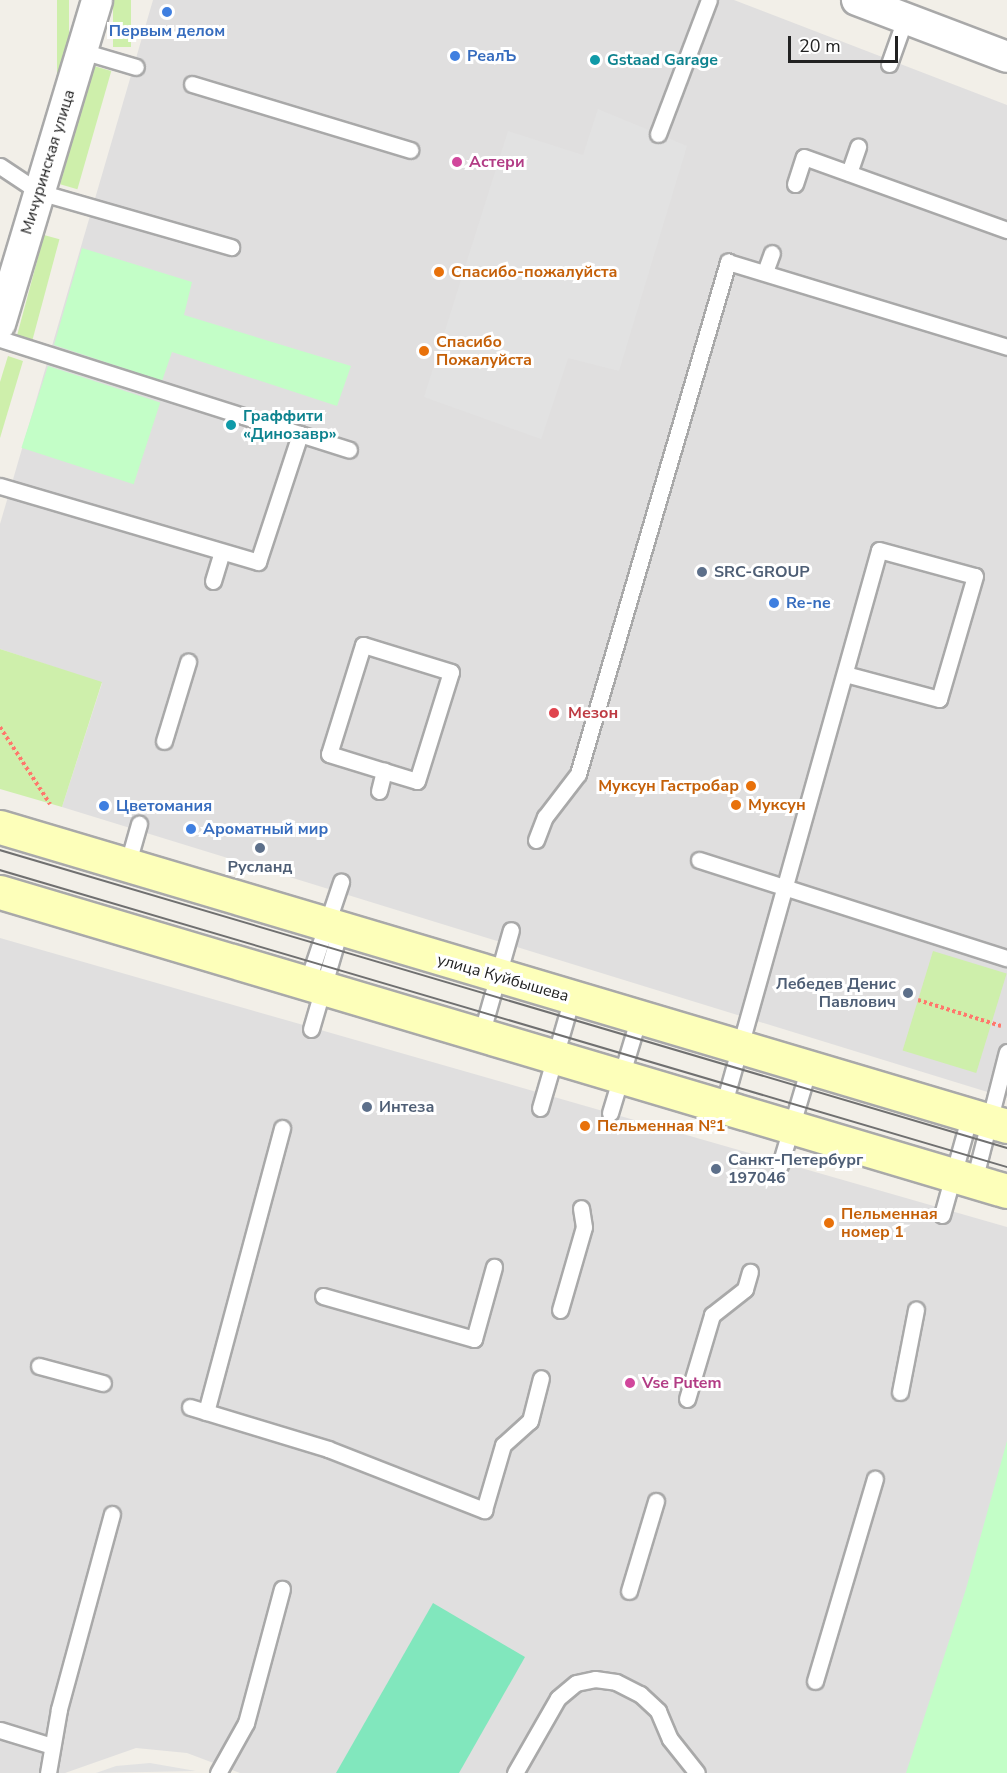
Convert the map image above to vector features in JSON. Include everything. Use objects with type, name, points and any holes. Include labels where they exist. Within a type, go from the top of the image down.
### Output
[{"type":"main road","name":"улица Куйбышева","points":[[0,827],[333,928],[989,1120]]},
{"type":"main road","points":[[0,892],[1007,1191]]},
{"type":"street","name":"Мичуринская улица","points":[[0,324],[97,0]]},
{"type":"street","points":[[857,0],[1007,57]]},
{"type":"lane","points":[[658,134],[709,0]]},
{"type":"lane","points":[[889,64],[905,19]]},
{"type":"lane","points":[[82,51],[136,67]]},
{"type":"lane","points":[[192,84],[410,150]]},
{"type":"lane","points":[[849,173],[858,147]]},
{"type":"lane","points":[[795,184],[804,157],[1007,230]]},
{"type":"lane","points":[[0,166],[39,192],[231,247]]},
{"type":"lane","points":[[765,272],[772,253]]},
{"type":"lane","points":[[536,840],[545,817],[578,774],[728,262],[1007,347]]},
{"type":"lane","points":[[0,339],[349,450]]},
{"type":"lane","points":[[0,486],[258,562],[300,434]]},
{"type":"lane","points":[[723,1107],[788,887],[845,674],[879,550],[975,576],[939,699],[845,674]]},
{"type":"lane","points":[[213,581],[222,552]]},
{"type":"lane","points":[[363,645],[451,672],[417,781],[384,771],[330,754],[363,645]]},
{"type":"lane","points":[[164,741],[188,662]]},
{"type":"lane","points":[[379,791],[384,771]]},
{"type":"lane","points":[[127,866],[139,824]]},
{"type":"lane","points":[[699,860],[1007,958]]},
{"type":"lane","points":[[311,1029],[315,986],[333,928],[341,882]]},
{"type":"lane","points":[[481,1035],[511,930]]},
{"type":"lane","points":[[540,1108],[572,998]]},
{"type":"lane","points":[[610,1113],[639,1017]]},
{"type":"lane","points":[[942,1215],[964,1178],[989,1120],[1007,1052]]},
{"type":"lane","points":[[780,1166],[809,1067]]},
{"type":"lane","points":[[964,1178],[989,1120]]},
{"type":"lane","points":[[206,1412],[282,1128]]},
{"type":"lane","points":[[560,1310],[584,1227],[581,1208]]},
{"type":"lane","points":[[323,1296],[474,1339],[494,1267]]},
{"type":"lane","points":[[687,1399],[712,1315],[745,1289],[750,1272]]},
{"type":"lane","points":[[900,1392],[916,1310]]},
{"type":"lane","points":[[39,1366],[103,1383]]},
{"type":"lane","points":[[190,1407],[328,1449],[484,1510],[504,1445],[530,1421],[541,1378]]},
{"type":"lane","points":[[815,1681],[875,1479]]},
{"type":"lane","points":[[629,1591],[656,1501]]},
{"type":"lane","points":[[48,1773],[52,1746],[112,1514]]},
{"type":"lane","points":[[218,1773],[246,1723],[282,1589]]},
{"type":"lane","points":[[515,1773],[558,1698],[576,1683],[595,1679],[616,1682],[640,1694],[658,1711],[670,1739],[697,1773]]},
{"type":"lane","points":[[0,1730],[52,1746]]},
{"type":"path","points":[[0,727],[51,806]]},
{"type":"path","points":[[918,1000],[1007,1028]]},
{"type":"shaded area","points":[[153,0],[734,0],[1007,105],[1007,1098],[62,807],[102,683],[0,649],[0,524]]},
{"type":"shaded area","points":[[598,109],[687,146],[619,371],[568,358],[541,439],[424,397],[508,131],[583,155]]},
{"type":"shaded area","points":[[0,938],[1007,1227],[1007,1773],[240,1773],[187,1753],[136,1748],[65,1773],[0,1773]]},
{"type":"shaded area","points":[[150,1763],[196,1771],[96,1773],[116,1766]]},
{"type":"green space","points":[[57,0],[69,0],[69,155],[57,155]]},
{"type":"green space","points":[[113,0],[131,0],[131,47],[113,47]]},
{"type":"green space","points":[[94,66],[111,71],[77,189],[60,184]]},
{"type":"green space","points":[[44,235],[59,239],[32,342],[16,338]]},
{"type":"green space","points":[[82,248],[192,282],[184,315],[351,366],[337,406],[172,352],[162,381],[54,345]]},
{"type":"green space","points":[[8,356],[23,361],[0,438],[0,382]]},
{"type":"green space","points":[[48,366],[160,402],[134,484],[21,448]]},
{"type":"green space","points":[[0,649],[102,682],[62,807],[0,789]]},
{"type":"green space","points":[[933,951],[1007,974],[976,1073],[903,1050]]},
{"type":"green space","points":[[1007,1441],[1007,1773],[906,1773],[966,1589]]},
{"type":"green space","points":[[433,1603],[525,1657],[459,1773],[336,1773]]},
{"type":"tram line","points":[[0,850],[1007,1148]]},
{"type":"tram line","points":[[0,870],[1007,1167]]},
{"type":"place","name":"Первым делом","points":[[167,12]]},
{"type":"place","name":"РеалЪ","points":[[455,56]]},
{"type":"place","name":"Gstaad Garage","points":[[595,60]]},
{"type":"place","name":"Астери","points":[[457,162]]},
{"type":"place","name":"Спасибо-пожалуйста","points":[[439,272]]},
{"type":"place","name":"Спасибо Пожалуйста","points":[[424,351]]},
{"type":"place","name":"Граффити «Динозавр»","points":[[231,425]]},
{"type":"place","name":"SRC-GROUP","points":[[702,572]]},
{"type":"place","name":"Re-ne","points":[[774,603]]},
{"type":"place","name":"Мезон","points":[[554,713]]},
{"type":"place","name":"Муксун Гастробар","points":[[751,786]]},
{"type":"place","name":"Муксун","points":[[736,805]]},
{"type":"place","name":"Цветомания","points":[[104,806]]},
{"type":"place","name":"Ароматный мир","points":[[191,829]]},
{"type":"place","name":"Русланд","points":[[260,848]]},
{"type":"place","name":"Лебедев Денис Павлович","points":[[908,993]]},
{"type":"place","name":"Интеза","points":[[367,1107]]},
{"type":"place","name":"Пельменная №1","points":[[585,1126]]},
{"type":"place","name":"Санкт-Петербург 197046","points":[[716,1169]]},
{"type":"place","name":"Пельменная номер 1","points":[[829,1223]]},
{"type":"place","name":"Vse Putem","points":[[630,1383]]}]
